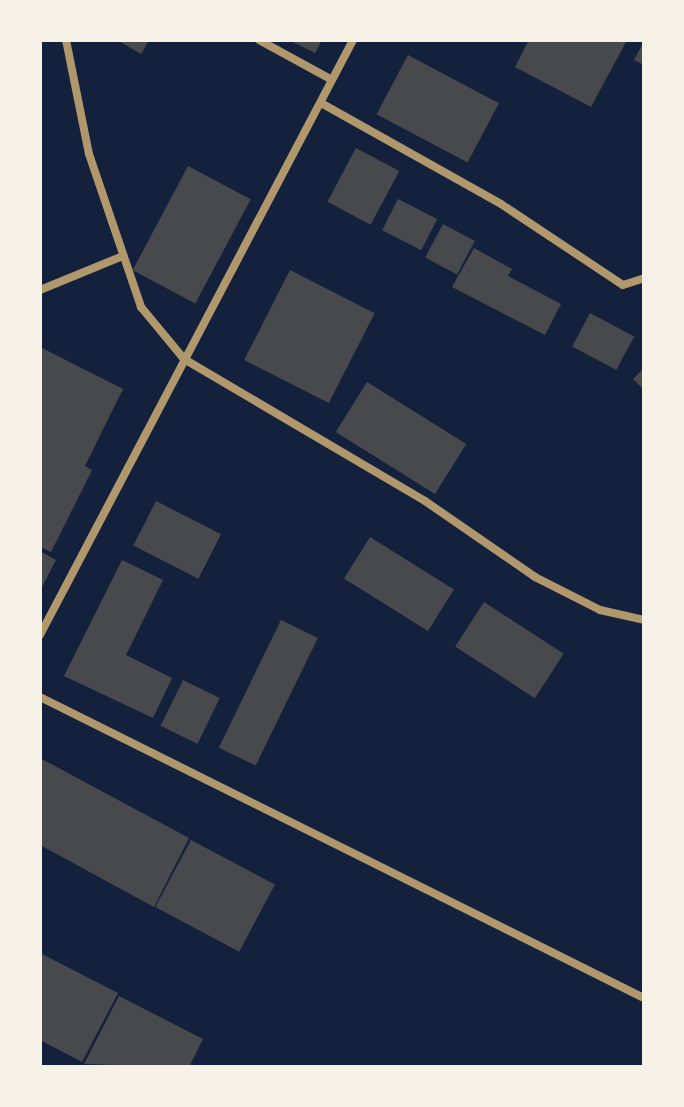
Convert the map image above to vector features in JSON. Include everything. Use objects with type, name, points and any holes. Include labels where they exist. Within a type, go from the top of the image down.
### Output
[{"type":"street","points":[[66,40],[89,154],[141,307],[184,359],[425,501],[535,577],[600,610],[644,620]]},
{"type":"street","points":[[259,40],[332,80]]},
{"type":"street","points":[[40,635],[353,40]]},
{"type":"street","points":[[321,103],[501,204],[623,285],[644,278]]},
{"type":"street","points":[[40,290],[123,256]]},
{"type":"street","points":[[40,697],[644,998]]},
{"type":"building","points":[[117,40],[149,40],[141,54]]},
{"type":"building","points":[[289,40],[322,40],[315,53]]},
{"type":"building","points":[[529,40],[627,40],[591,107],[515,67]]},
{"type":"building","points":[[644,41],[644,65],[634,60]]},
{"type":"building","points":[[408,55],[499,103],[467,163],[377,114]]},
{"type":"building","points":[[356,148],[399,171],[371,225],[327,202]]},
{"type":"building","points":[[188,166],[251,199],[195,304],[133,270]]},
{"type":"building","points":[[398,199],[437,219],[421,250],[382,230]]},
{"type":"building","points":[[443,224],[475,241],[457,274],[425,258]]},
{"type":"building","points":[[474,248],[512,269],[508,276],[561,304],[545,335],[452,287]]},
{"type":"building","points":[[290,270],[375,313],[329,403],[244,360]]},
{"type":"building","points":[[590,313],[634,336],[616,370],[572,347]]},
{"type":"building","points":[[40,347],[123,389],[85,466],[92,470],[51,552],[40,547]]},
{"type":"building","points":[[644,368],[644,390],[633,379]]},
{"type":"building","points":[[367,382],[466,444],[435,494],[336,432]]},
{"type":"building","points":[[156,501],[221,534],[198,579],[133,546]]},
{"type":"building","points":[[370,537],[454,589],[428,631],[344,579]]},
{"type":"building","points":[[40,551],[56,560],[40,591]]},
{"type":"building","points":[[122,560],[163,580],[126,655],[172,678],[153,718],[64,676]]},
{"type":"building","points":[[484,602],[564,654],[535,698],[455,646]]},
{"type":"building","points":[[281,620],[318,638],[256,766],[219,748]]},
{"type":"building","points":[[183,680],[220,698],[197,744],[161,726]]},
{"type":"building","points":[[40,758],[189,838],[154,907],[40,845]]},
{"type":"building","points":[[191,840],[275,885],[239,952],[155,907]]},
{"type":"building","points":[[40,953],[118,993],[82,1062],[40,1040]]},
{"type":"building","points":[[119,996],[203,1039],[189,1067],[84,1064]]}]
